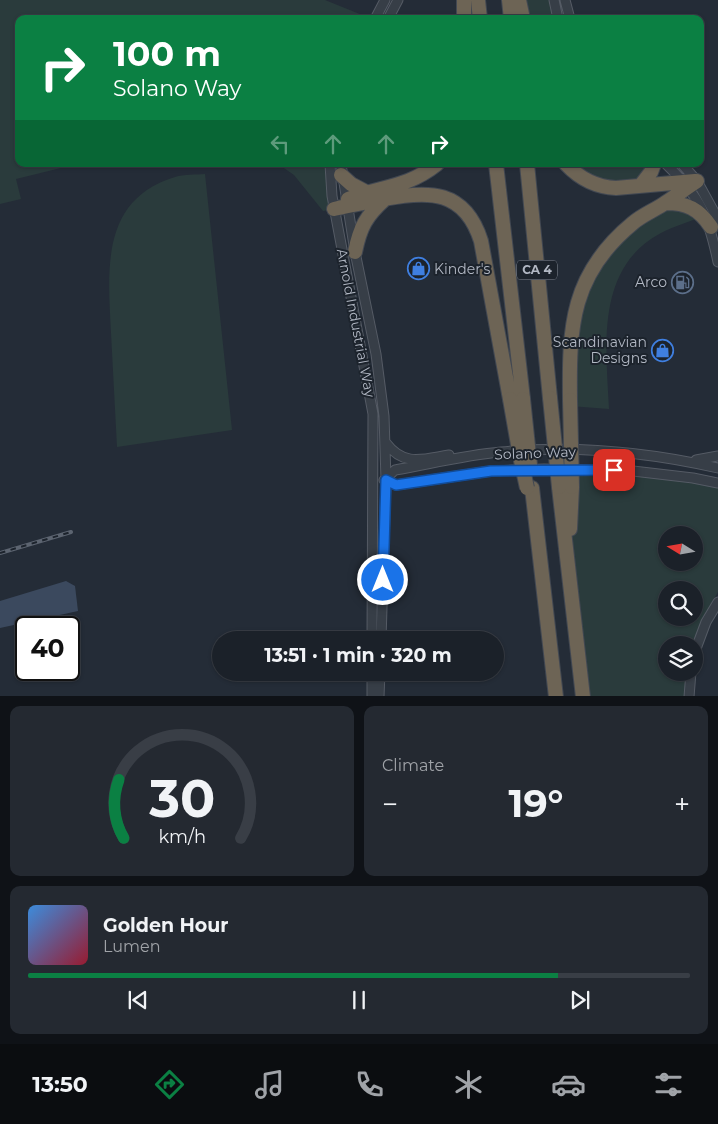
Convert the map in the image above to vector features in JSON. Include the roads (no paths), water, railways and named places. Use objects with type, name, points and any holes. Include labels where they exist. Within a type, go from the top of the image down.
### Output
[{"type":"highway","points":[[464,0],[464,15]]},
{"type":"highway","points":[[478,0],[480,15]]},
{"type":"highway","points":[[509,0],[511,15]]},
{"type":"highway","points":[[519,0],[522,15]]},
{"type":"highway","points":[[342,205],[366,192],[409,182],[433,167]]},
{"type":"highway","name":"CA 4","points":[[496,167],[517,399],[536,519],[556,696]]},
{"type":"highway","name":"CA 4","points":[[527,167],[550,398],[566,487]]},
{"type":"highway","points":[[570,167],[584,179],[600,186],[616,188],[690,183]]},
{"type":"highway","points":[[641,185],[653,167]]},
{"type":"highway","points":[[341,169],[351,184],[366,192]]},
{"type":"highway","points":[[583,696],[568,555],[572,511],[566,487],[571,329],[584,286],[597,262],[613,241],[634,222],[666,203],[690,183]]},
{"type":"highway","points":[[342,205],[420,193],[437,195],[459,205],[468,213],[476,226],[482,247],[517,399]]},
{"type":"highway","points":[[355,252],[359,232],[367,217],[386,198]]},
{"type":"highway","points":[[666,203],[680,203],[693,207],[714,223]]},
{"type":"street","points":[[377,15],[385,0]]},
{"type":"street","points":[[390,15],[398,0]]},
{"type":"street","points":[[554,0],[557,15]]},
{"type":"street","points":[[565,0],[569,15]]},
{"type":"street","name":"Arnold Industrial Way","points":[[331,167],[355,252],[376,354],[386,442],[381,631]]},
{"type":"street","points":[[670,167],[690,183]]},
{"type":"street","points":[[683,167],[700,204],[714,223],[718,262]]},
{"type":"street","name":"Arnold Industrial Way","points":[[341,169],[342,205],[373,414],[372,631]]},
{"type":"street","points":[[386,442],[392,451],[402,457],[413,460],[466,453],[476,456]]},
{"type":"street","name":"Solano Way","points":[[374,483],[386,480],[395,470],[500,452],[579,450],[635,454],[688,461],[718,468]]},
{"type":"street","points":[[688,461],[706,460],[718,456]]},
{"type":"street","name":"Solano Way","points":[[386,480],[396,485],[491,471],[596,469],[693,478],[718,483]]},
{"type":"street","points":[[701,636],[706,622],[718,602]]},
{"type":"street","points":[[372,681],[372,696]]},
{"type":"street","points":[[379,696],[380,681]]},
{"type":"street","points":[[689,696],[690,681]]},
{"type":"water","points":[[66,581],[75,586],[78,611],[55,616],[15,616],[15,625],[0,628],[0,601]]},
{"type":"railway","points":[[0,553],[71,532]]},
{"type":"place","name":"Kinder's","points":[[418,269]]},
{"type":"place","name":"Arco","points":[[683,282]]},
{"type":"place","name":"Scandinavian Designs","points":[[663,350]]}]
